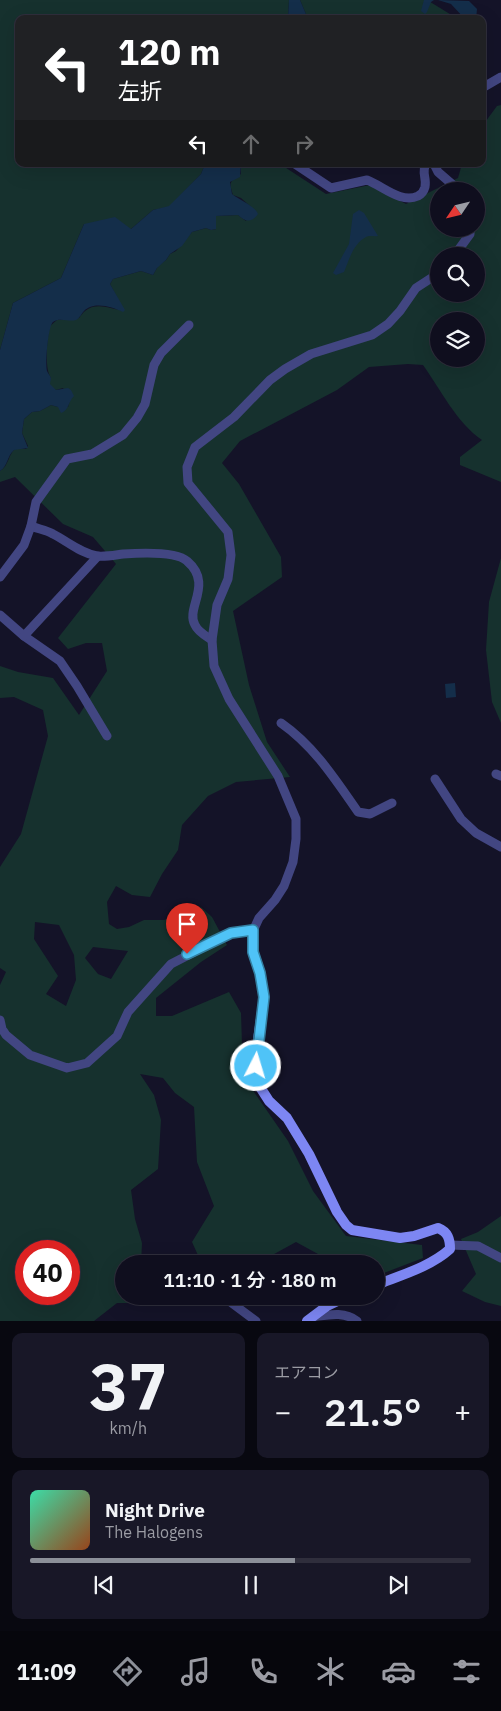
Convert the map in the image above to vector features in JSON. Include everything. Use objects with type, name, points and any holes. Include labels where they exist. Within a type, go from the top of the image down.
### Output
[{"type":"street","points":[[486,86],[501,77]]},
{"type":"street","points":[[300,167],[331,188],[368,180],[398,196],[410,199],[420,195],[424,190],[426,184],[423,172],[425,167]]},
{"type":"street","points":[[436,167],[438,172],[450,182]]},
{"type":"street","points":[[385,1281],[441,1257],[450,1249],[450,1240],[445,1231],[438,1228],[414,1236],[400,1238],[352,1230],[337,1212],[310,1154],[287,1118],[269,1101],[260,1087],[256,1066],[264,997],[260,973],[253,952],[253,930],[259,918],[279,893],[293,862],[296,819],[278,776],[229,700],[214,666],[212,640],[217,604],[228,579],[230,548],[228,532],[188,482],[187,467],[194,447],[234,417],[270,380],[312,354],[372,334],[388,324],[416,288],[430,279]]},
{"type":"street","points":[[0,576],[19,553],[31,526],[36,502],[67,459],[92,454],[123,435],[137,418],[145,404],[154,365],[161,353],[189,325]]},
{"type":"street","points":[[31,526],[52,533],[83,552],[98,556],[135,553],[173,556],[187,561],[198,576],[200,583],[193,616],[194,624],[212,640]]},
{"type":"street","points":[[24,636],[98,556]]},
{"type":"street","points":[[0,615],[24,636],[60,661],[107,736]]},
{"type":"street","points":[[281,723],[298,735],[326,765],[358,812],[370,814],[392,803]]},
{"type":"street","points":[[435,779],[460,819],[476,833],[501,847]]},
{"type":"street","points":[[0,1020],[6,1035],[30,1056],[67,1068],[87,1063],[116,1036],[128,1012],[171,964],[231,933],[253,930]]},
{"type":"street","points":[[450,1245],[478,1246],[501,1258]]},
{"type":"street","points":[[234,1305],[256,1321]]},
{"type":"street","points":[[308,1319],[329,1305]]},
{"type":"street","points":[[308,1319],[342,1314],[351,1316],[357,1321]]},
{"type":"green space","points":[[0,0],[289,0],[288,15],[15,15],[15,167],[204,167],[201,174],[169,207],[153,210],[131,229],[84,224],[61,278],[13,303],[0,350]]},
{"type":"green space","points":[[300,0],[427,0],[451,15],[306,15]]},
{"type":"green space","points":[[501,105],[501,482],[460,465],[460,457],[482,440],[464,424],[423,365],[408,364],[369,367],[337,390],[240,441],[222,463],[239,484],[281,557],[282,577],[233,611],[249,685],[267,742],[290,777],[236,782],[208,796],[182,825],[178,850],[150,897],[132,895],[116,886],[107,902],[109,924],[117,929],[129,927],[144,920],[164,920],[201,907],[212,917],[227,945],[201,962],[156,998],[156,1016],[172,1016],[229,992],[241,1013],[243,1076],[288,1141],[313,1191],[346,1236],[422,1245],[423,1258],[385,1273],[385,1255],[320,1255],[296,1242],[272,1255],[198,1255],[192,1242],[214,1206],[197,1162],[194,1107],[175,1093],[163,1078],[140,1074],[154,1095],[161,1120],[158,1169],[131,1190],[135,1219],[142,1243],[141,1255],[115,1255],[115,1305],[94,1321],[0,1321],[0,985],[6,972],[0,968],[0,867],[21,834],[48,736],[43,710],[14,697],[0,698],[0,666],[18,672],[53,678],[79,715],[107,671],[102,643],[86,643],[68,649],[58,638],[116,564],[93,537],[63,524],[15,477],[0,482],[0,471],[5,466],[11,453],[16,448],[26,449],[28,446],[22,433],[24,419],[32,412],[40,411],[51,405],[68,407],[70,400],[63,388],[56,390],[51,387],[49,382],[51,378],[47,367],[47,353],[50,326],[57,320],[79,318],[89,308],[100,306],[124,311],[110,284],[113,279],[141,271],[153,275],[158,266],[170,254],[176,251],[192,232],[206,228],[216,229],[216,216],[238,215],[246,221],[251,207],[241,198],[233,195],[231,185],[232,181],[241,174],[241,167],[285,167],[326,194],[370,185],[406,204],[430,192],[430,238],[485,238],[485,182],[450,182],[458,178],[461,167],[486,167],[486,121],[497,106]],"holes":[[[35,922],[59,925],[74,955],[76,980],[66,1006],[46,994],[58,976],[34,939]],[[93,947],[128,951],[111,979],[98,974],[85,958]]]},
{"type":"green space","points":[[501,558],[501,723],[492,702],[486,650],[489,602]]},
{"type":"green space","points":[[501,1216],[501,1306],[485,1302],[462,1291],[476,1274],[461,1239],[478,1232]]},
{"type":"water","points":[[289,0],[300,0],[306,15],[288,15]]},
{"type":"water","points":[[424,0],[434,0],[425,14],[421,11]]},
{"type":"water","points":[[438,0],[469,1],[477,9],[476,15],[461,15],[451,4]]},
{"type":"water","points":[[204,167],[241,167],[240,177],[230,182],[232,194],[250,205],[258,214],[251,220],[243,219],[238,215],[216,216],[216,229],[206,228],[192,232],[182,246],[170,254],[153,275],[141,271],[113,279],[110,284],[125,310],[123,312],[108,307],[93,306],[84,311],[76,320],[58,320],[53,322],[48,338],[46,367],[51,378],[50,384],[56,390],[68,388],[74,396],[66,410],[61,413],[58,407],[51,405],[40,411],[32,412],[24,419],[22,433],[28,448],[14,450],[0,471],[0,350],[13,303],[61,278],[84,224],[115,217],[131,229],[153,210],[169,206],[201,174]]},
{"type":"water","points":[[359,210],[364,213],[378,236],[367,236],[362,240],[352,253],[344,272],[336,275],[333,273],[349,244],[353,214]]},
{"type":"water","points":[[455,683],[456,697],[446,698],[445,684]]},
{"type":"route","points":[[187,954],[231,933],[253,930],[253,952],[260,973],[264,997],[256,1066]]}]
